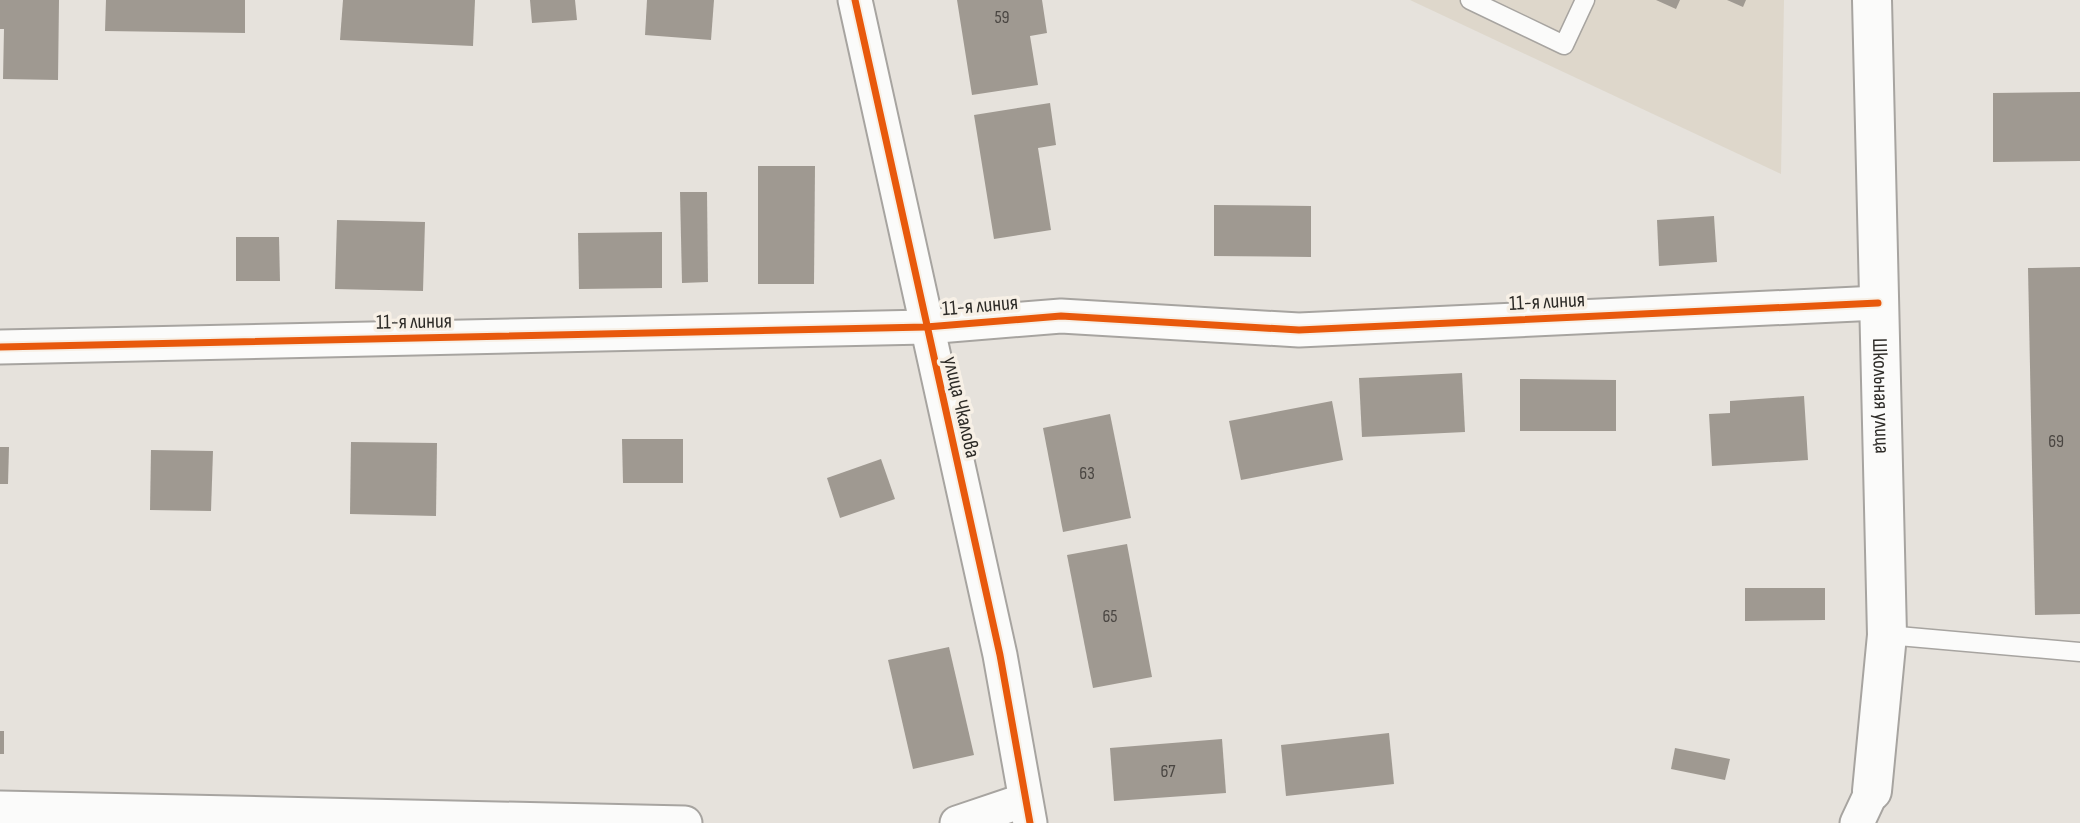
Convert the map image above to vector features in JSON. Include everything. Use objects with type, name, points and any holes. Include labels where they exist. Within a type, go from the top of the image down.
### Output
[{"type":"street","name":"улица Чкалова","points":[[855,0],[1000,655],[1028,811]]},
{"type":"street","name":"Школьная улица","points":[[1865,807],[1887,635],[1872,0]]},
{"type":"street","name":"11-я линия","points":[[0,347],[926,327],[1061,316],[1299,330],[1878,303]]},
{"type":"street","points":[[0,808],[685,823]]},
{"type":"street","points":[[957,823],[1028,811]]},
{"type":"lane","points":[[1470,0],[1563,45],[1585,0]]},
{"type":"lane","points":[[1887,635],[2080,652]]},
{"type":"shaded area","points":[[1410,0],[1784,0],[1781,174]]},
{"type":"building","points":[[0,0],[59,0],[58,80],[3,79],[4,29],[0,29]]},
{"type":"building","points":[[106,0],[245,0],[245,33],[105,31]]},
{"type":"building","points":[[343,0],[475,0],[473,46],[340,40]]},
{"type":"building","points":[[530,0],[575,0],[577,20],[532,23]]},
{"type":"building","points":[[647,0],[714,0],[711,40],[645,35]]},
{"type":"building","points":[[957,0],[1042,0],[1047,33],[1030,36],[1038,85],[972,95]]},
{"type":"building","points":[[1656,0],[1680,0],[1676,9]]},
{"type":"building","points":[[1727,0],[1746,0],[1743,7]]},
{"type":"building","points":[[2080,92],[2080,161],[1993,162],[1993,93]]},
{"type":"building","points":[[1050,103],[1056,145],[1038,148],[1051,230],[994,239],[974,115]]},
{"type":"building","points":[[758,166],[815,166],[814,284],[758,284]]},
{"type":"building","points":[[680,192],[707,192],[708,282],[682,283]]},
{"type":"building","points":[[1214,205],[1311,206],[1311,257],[1214,256]]},
{"type":"building","points":[[1714,216],[1717,262],[1659,266],[1657,220]]},
{"type":"building","points":[[337,220],[425,222],[423,291],[335,289]]},
{"type":"building","points":[[662,232],[662,288],[579,289],[578,233]]},
{"type":"building","points":[[236,237],[279,237],[280,281],[236,281]]},
{"type":"building","points":[[2080,267],[2080,614],[2035,615],[2028,268]]},
{"type":"building","points":[[1462,373],[1465,432],[1362,437],[1359,378]]},
{"type":"building","points":[[1520,379],[1616,380],[1616,431],[1520,431]]},
{"type":"building","points":[[1804,396],[1808,460],[1712,466],[1709,414],[1730,413],[1730,401]]},
{"type":"building","points":[[1332,401],[1343,460],[1241,480],[1229,421]]},
{"type":"building","points":[[1110,414],[1131,518],[1063,532],[1043,428]]},
{"type":"building","points":[[622,439],[683,439],[683,483],[623,483]]},
{"type":"building","points":[[351,442],[437,443],[436,516],[350,514]]},
{"type":"building","points":[[0,447],[9,447],[8,484],[0,484]]},
{"type":"building","points":[[151,450],[213,451],[211,511],[150,510]]},
{"type":"building","points":[[881,459],[895,499],[840,518],[827,478]]},
{"type":"building","points":[[1127,544],[1152,677],[1093,688],[1067,555]]},
{"type":"building","points":[[1745,588],[1825,588],[1825,620],[1745,621]]},
{"type":"building","points":[[949,647],[974,755],[913,769],[888,660]]},
{"type":"building","points":[[0,731],[4,731],[4,754],[0,754]]},
{"type":"building","points":[[1389,733],[1394,784],[1286,796],[1281,745]]},
{"type":"building","points":[[1222,739],[1226,793],[1114,801],[1110,748]]},
{"type":"building","points":[[1675,748],[1730,759],[1725,780],[1671,769]]},
{"type":"cycle path","points":[[855,0],[1000,655],[1030,823]]},
{"type":"cycle path","points":[[0,347],[926,327],[1061,316],[1299,330],[1878,303]]}]
